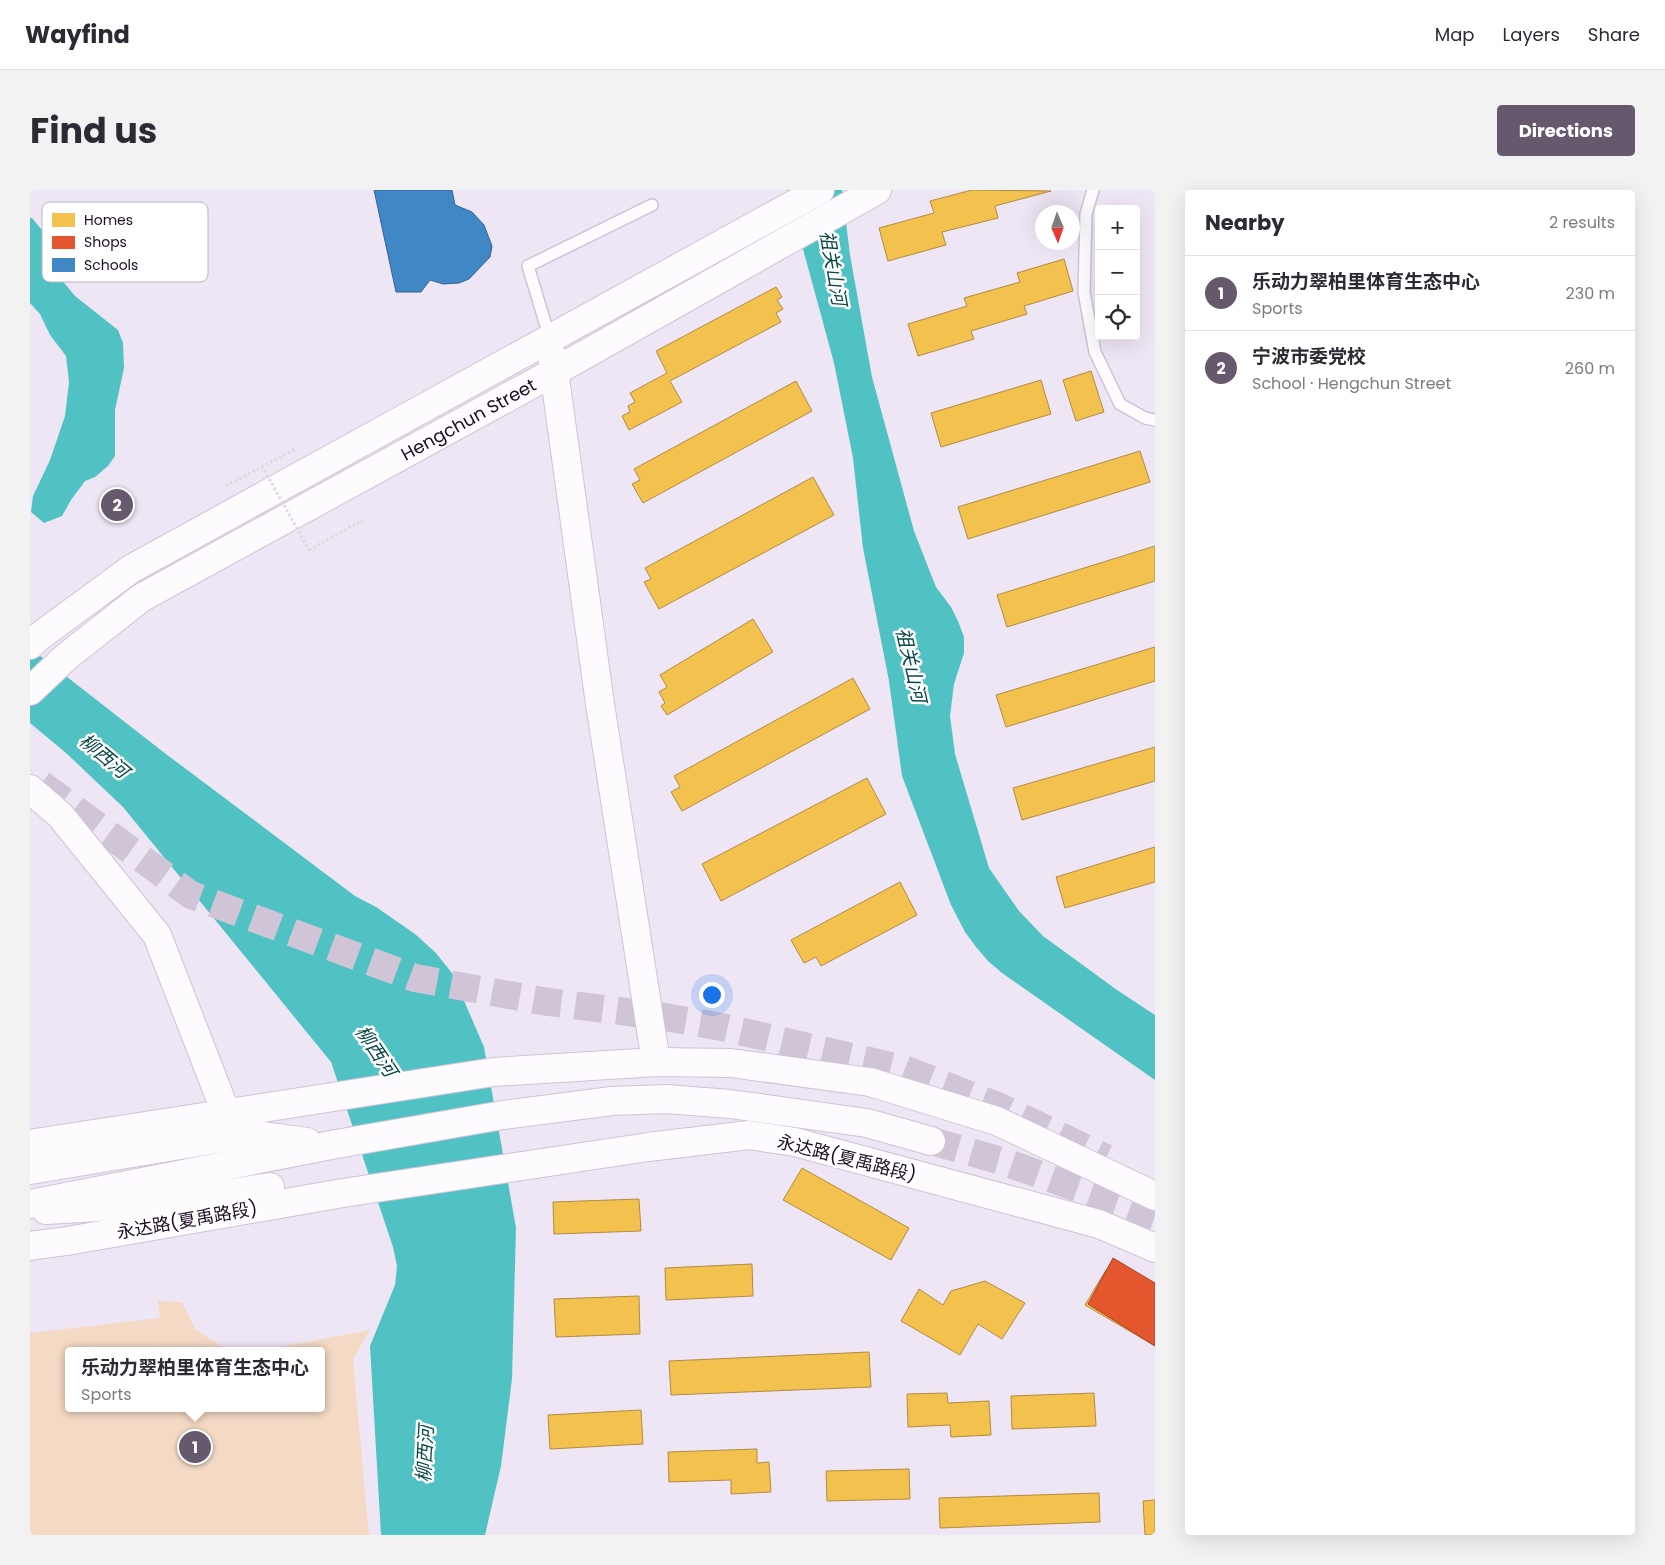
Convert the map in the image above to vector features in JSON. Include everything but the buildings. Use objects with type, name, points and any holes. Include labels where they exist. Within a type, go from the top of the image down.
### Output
[{"type":"main road","name":"Hengchun Street","points":[[33,642],[131,569],[820,190]]},
{"type":"main road","name":"Hengchun Street","points":[[30,690],[66,657],[141,598],[554,372],[877,190]]},
{"type":"main road","points":[[550,339],[600,704],[656,1062]]},
{"type":"main road","points":[[30,789],[60,815],[157,935],[226,1113]]},
{"type":"main road","points":[[30,1144],[494,1072],[656,1062],[731,1063],[870,1082],[997,1120],[1155,1196]]},
{"type":"main road","points":[[30,1204],[331,1145],[503,1115],[612,1101],[666,1099],[730,1104],[867,1123],[931,1141]]},
{"type":"main road","points":[[30,1170],[247,1134],[331,1145]]},
{"type":"main road","name":"永达路(夏禹路段)","points":[[30,1246],[67,1241],[339,1185],[525,1156],[648,1147],[749,1135],[795,1142],[1152,1240]]},
{"type":"main road","points":[[30,1210],[166,1203],[339,1185]]},
{"type":"lane","points":[[1093,190],[1086,214],[1084,292],[1095,352],[1120,404],[1145,418],[1155,420]]},
{"type":"lane","points":[[550,339],[528,266],[652,206]]},
{"type":"path","points":[[226,486],[298,448]]},
{"type":"path","points":[[262,466],[309,550],[363,520]]},
{"type":"shaded area","points":[[158,1301],[182,1302],[195,1329],[223,1347],[65,1347],[65,1412],[325,1412],[325,1347],[279,1347],[370,1330],[353,1359],[369,1535],[30,1535],[30,1333],[160,1318]]},
{"type":"water","name":"祖关山河","points":[[787,190],[842,190],[850,255],[872,377],[914,531],[936,587],[951,607],[964,637],[964,653],[954,684],[950,716],[955,754],[989,868],[1019,911],[1043,936],[1155,1015],[1155,1080],[1002,973],[988,961],[965,932],[951,905],[902,776],[889,681],[863,548],[853,458],[834,363]]},
{"type":"water","points":[[30,218],[32,218],[42,230],[42,282],[63,282],[75,296],[118,330],[123,343],[124,368],[115,410],[115,456],[108,466],[95,477],[85,481],[62,516],[44,523],[31,512],[33,496],[50,460],[65,416],[69,382],[66,356],[50,335],[40,314],[30,303]]},
{"type":"water","name":"柳西河","points":[[30,648],[162,751],[355,896],[376,907],[415,934],[435,952],[452,973],[484,1047],[516,1228],[512,1379],[501,1466],[485,1535],[381,1535],[370,1346],[395,1285],[397,1266],[393,1247],[331,1062],[123,807],[66,753],[30,723]]},
{"type":"tunnel","points":[[41,784],[191,895],[415,978],[542,1001],[665,1017],[722,1027],[904,1069],[1000,1107],[1106,1158]]},
{"type":"tunnel","points":[[931,1141],[1002,1161],[1155,1216]]},
{"type":"place","name":"宁波市委党校","points":[[117,505]]},
{"type":"place","name":"乐动力翠柏里体育生态中心","points":[[195,1447]]}]
